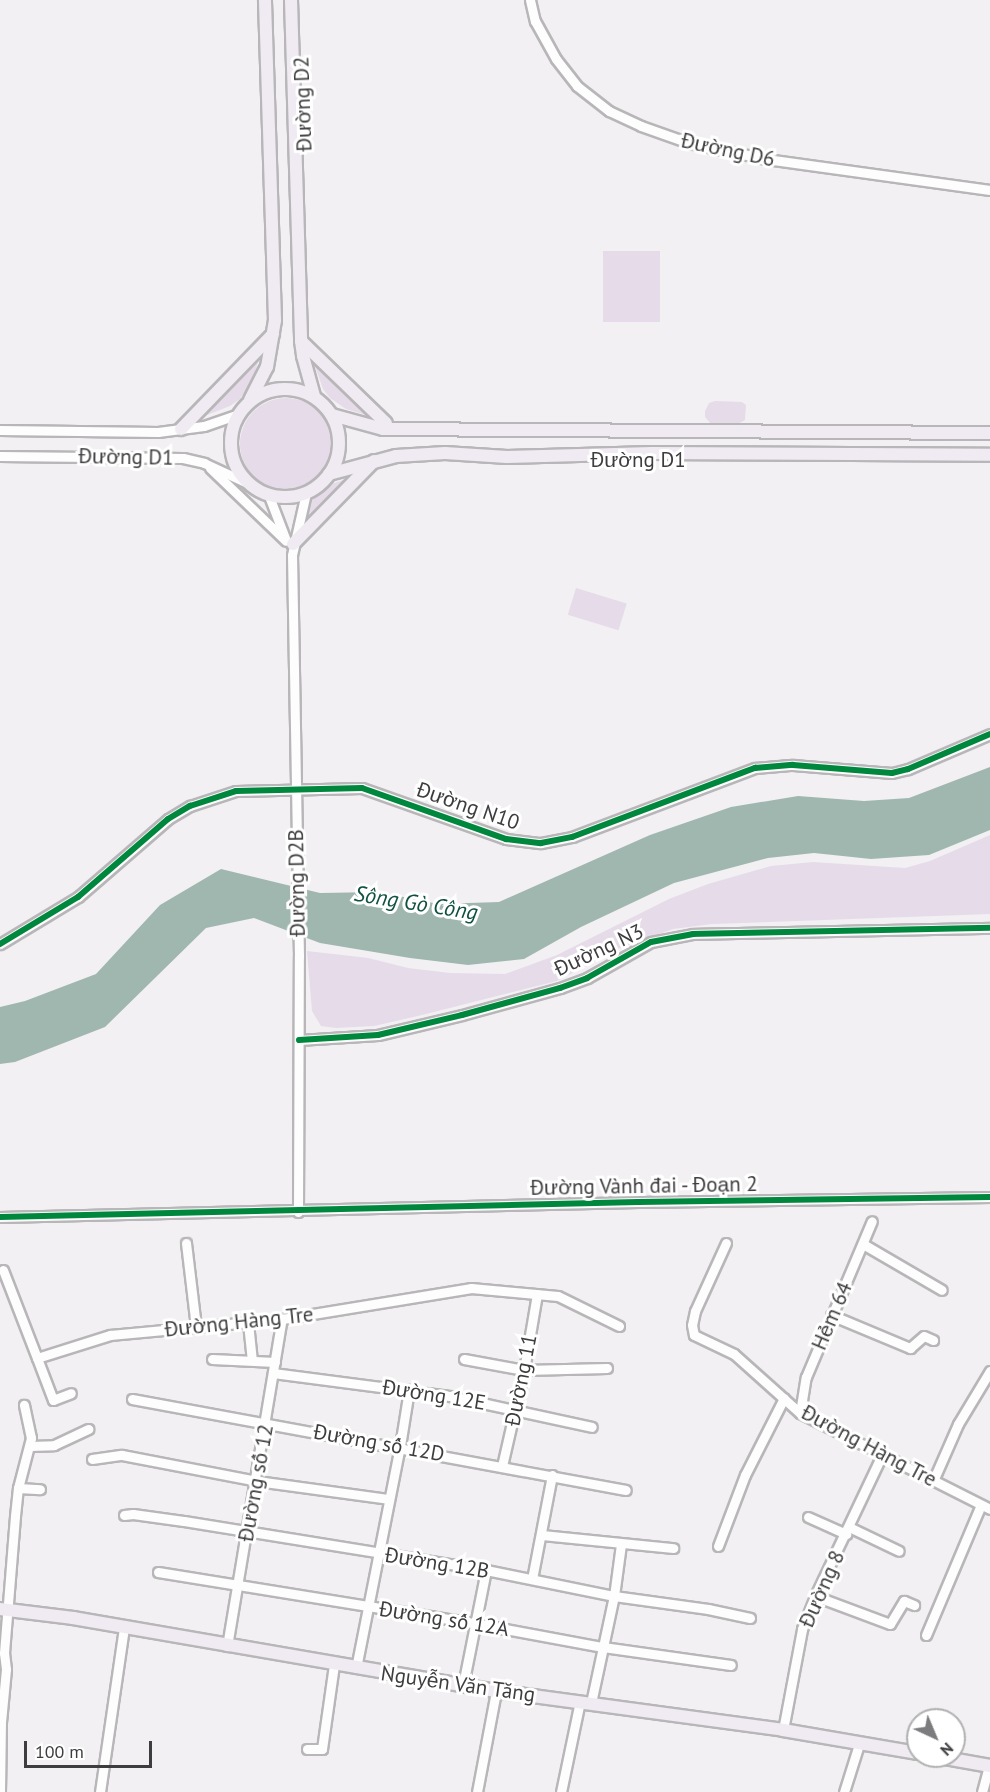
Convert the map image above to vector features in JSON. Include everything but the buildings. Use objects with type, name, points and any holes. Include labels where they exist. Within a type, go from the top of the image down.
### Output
[{"type":"main road","name":"Đường D2","points":[[257,0],[262,78],[270,91]]},
{"type":"main road","name":"Đường D2","points":[[250,400],[267,367],[273,334],[272,154],[265,0]]},
{"type":"main road","name":"Đường D2","points":[[291,0],[302,341],[303,357],[314,396]]},
{"type":"main road","name":"Đường D2","points":[[299,0],[307,191],[299,206]]},
{"type":"main road","points":[[181,429],[273,334]]},
{"type":"main road","points":[[302,341],[393,423]]},
{"type":"main road","points":[[282,388],[298,390],[314,396],[332,415],[338,429],[339,445],[336,460],[329,474],[319,486],[294,497],[269,496],[247,483],[237,471],[232,457],[232,428],[238,414],[250,400],[265,392],[282,388]]},
{"type":"main road","name":"Đường D1","points":[[332,415],[383,429],[548,432],[990,433]]},
{"type":"main road","name":"Đường D1","points":[[371,426],[393,423],[536,425],[548,432]]},
{"type":"main road","name":"Đường D1","points":[[855,433],[866,425],[990,426]]},
{"type":"main road","points":[[813,433],[813,454]]},
{"type":"main road","name":"Đường D1","points":[[329,474],[375,460],[444,453],[507,457],[767,454],[990,455]]},
{"type":"main road","points":[[290,546],[375,460]]},
{"type":"main road","name":"Nguyễn Văn Tăng","points":[[4,1609],[496,1691],[783,1730],[906,1751]]},
{"type":"main road","points":[[966,1761],[990,1765]]},
{"type":"street","name":"Đường D6","points":[[530,0],[535,21],[556,59],[577,86],[609,111],[641,126],[689,143],[766,159],[990,190]]},
{"type":"street","name":"Đường D1","points":[[0,430],[181,429],[204,426],[238,414]]},
{"type":"street","name":"Đường D1","points":[[0,456],[158,457],[204,463],[247,483]]},
{"type":"street","points":[[204,463],[290,546]]},
{"type":"street","name":"Đường D2B","points":[[298,1212],[299,956],[290,546],[306,493]]},
{"type":"street","name":"Đường D2B","points":[[269,496],[290,546]]},
{"type":"street","name":"Đường N10","points":[[0,944],[78,897],[168,819],[190,806],[236,791],[362,788],[506,839],[541,843],[572,837],[754,768],[793,765],[892,773],[908,769],[990,734]]},
{"type":"street","name":"Đường N3","points":[[299,1041],[378,1035],[495,1006],[587,978],[651,942],[693,934],[990,928]]},
{"type":"street","name":"Đường Vành đai - Đoạn 2","points":[[0,1217],[298,1212],[638,1202],[990,1197]]},
{"type":"street","name":"Hẻm 64","points":[[800,1413],[806,1377],[872,1221]]},
{"type":"street","points":[[186,1243],[196,1327]]},
{"type":"street","name":"Đường Hàng Tre","points":[[726,1243],[695,1311],[692,1325],[694,1335],[734,1354],[800,1413],[986,1507]]},
{"type":"street","points":[[863,1244],[942,1290]]},
{"type":"street","points":[[3,1270],[53,1400],[71,1393]]},
{"type":"street","name":"Đường Hàng Tre","points":[[37,1358],[110,1335],[282,1319],[471,1288],[558,1296],[619,1326]]},
{"type":"street","name":"Đường 11","points":[[502,1466],[524,1370],[537,1294]]},
{"type":"street","points":[[831,1315],[910,1348],[924,1336],[933,1340]]},
{"type":"street","name":"Đường số 12","points":[[227,1646],[257,1481],[282,1319]]},
{"type":"street","points":[[248,1323],[252,1360]]},
{"type":"street","points":[[212,1359],[275,1362]]},
{"type":"street","points":[[464,1359],[524,1370],[607,1368]]},
{"type":"street","points":[[933,1481],[958,1424],[990,1371]]},
{"type":"street","name":"Đường 12E","points":[[273,1373],[409,1390],[516,1409],[592,1427]]},
{"type":"street","points":[[356,1668],[409,1390]]},
{"type":"street","points":[[718,1546],[745,1475],[784,1398]]},
{"type":"street","name":"Đường số 12D","points":[[132,1399],[400,1446],[626,1490]]},
{"type":"street","points":[[0,1792],[1,1722],[6,1669],[4,1609],[18,1488],[31,1438],[24,1405]]},
{"type":"street","points":[[30,1446],[54,1445],[88,1429]]},
{"type":"street","points":[[92,1459],[122,1455],[257,1481],[388,1499]]},
{"type":"street","name":"Đường 8","points":[[783,1730],[802,1629],[815,1596],[882,1455]]},
{"type":"street","points":[[532,1579],[552,1476]]},
{"type":"street","points":[[18,1488],[40,1489]]},
{"type":"street","points":[[926,1635],[986,1507]]},
{"type":"street","name":"Đường 12B","points":[[124,1515],[134,1514],[486,1570],[614,1596],[750,1618]]},
{"type":"street","points":[[808,1518],[848,1530],[899,1551]]},
{"type":"street","points":[[542,1534],[674,1548]]},
{"type":"street","points":[[561,1792],[603,1647],[614,1596],[621,1544]]},
{"type":"street","points":[[463,1685],[473,1623],[486,1570]]},
{"type":"street","name":"Đường số 12A","points":[[158,1572],[473,1623],[603,1647],[731,1665]]},
{"type":"street","points":[[815,1596],[890,1624],[904,1601],[914,1605]]},
{"type":"street","points":[[100,1792],[124,1628]]},
{"type":"street","points":[[307,1749],[322,1749],[334,1665]]},
{"type":"street","points":[[477,1792],[496,1691]]},
{"type":"street","points":[[844,1792],[859,1744]]},
{"type":"street","points":[[982,1792],[990,1765]]},
{"type":"shaded area","points":[[603,251],[660,251],[660,322],[603,322]]},
{"type":"shaded area","points":[[312,358],[369,416],[346,409],[330,398],[323,389]]},
{"type":"shaded area","points":[[258,362],[252,382],[240,399],[230,406],[202,417]]},
{"type":"shaded area","points":[[286,398],[303,402],[318,412],[328,427],[332,444],[328,461],[318,476],[303,486],[286,490],[269,486],[254,476],[244,461],[240,444],[244,427],[254,412],[269,402]]},
{"type":"shaded area","points":[[715,401],[742,402],[746,405],[745,420],[738,424],[711,424],[705,417],[705,411],[709,403]]},
{"type":"shaded area","points":[[355,476],[299,532],[308,505],[314,498],[334,483]]},
{"type":"shaded area","points":[[576,588],[627,603],[618,630],[568,615]]},
{"type":"shaded area","points":[[990,835],[990,914],[712,924],[673,929],[620,948],[557,981],[374,1026],[336,1028],[321,1026],[312,1011],[307,951],[368,958],[408,968],[450,973],[505,974],[557,955],[669,899],[708,884],[771,866],[813,862],[905,868],[930,861]]},
{"type":"water","name":"Sông Gò Công","points":[[990,767],[990,830],[929,855],[871,859],[814,853],[768,858],[674,883],[581,927],[524,959],[468,965],[410,958],[320,943],[254,918],[206,928],[105,1027],[15,1062],[0,1064],[0,1007],[25,1001],[96,974],[160,905],[221,869],[320,893],[379,892],[438,904],[499,902],[650,835],[731,807],[798,796],[864,801],[909,798]]},
{"type":"cycle path","points":[[0,944],[78,897],[168,819],[190,806],[236,791],[362,788],[506,839],[541,843],[572,837],[755,768],[793,765],[892,773],[908,769],[990,734]]},
{"type":"cycle path","points":[[299,1040],[378,1035],[462,1015],[560,988],[587,978],[651,942],[693,934],[990,928]]},
{"type":"cycle path","points":[[0,1217],[638,1202],[990,1197]]}]
